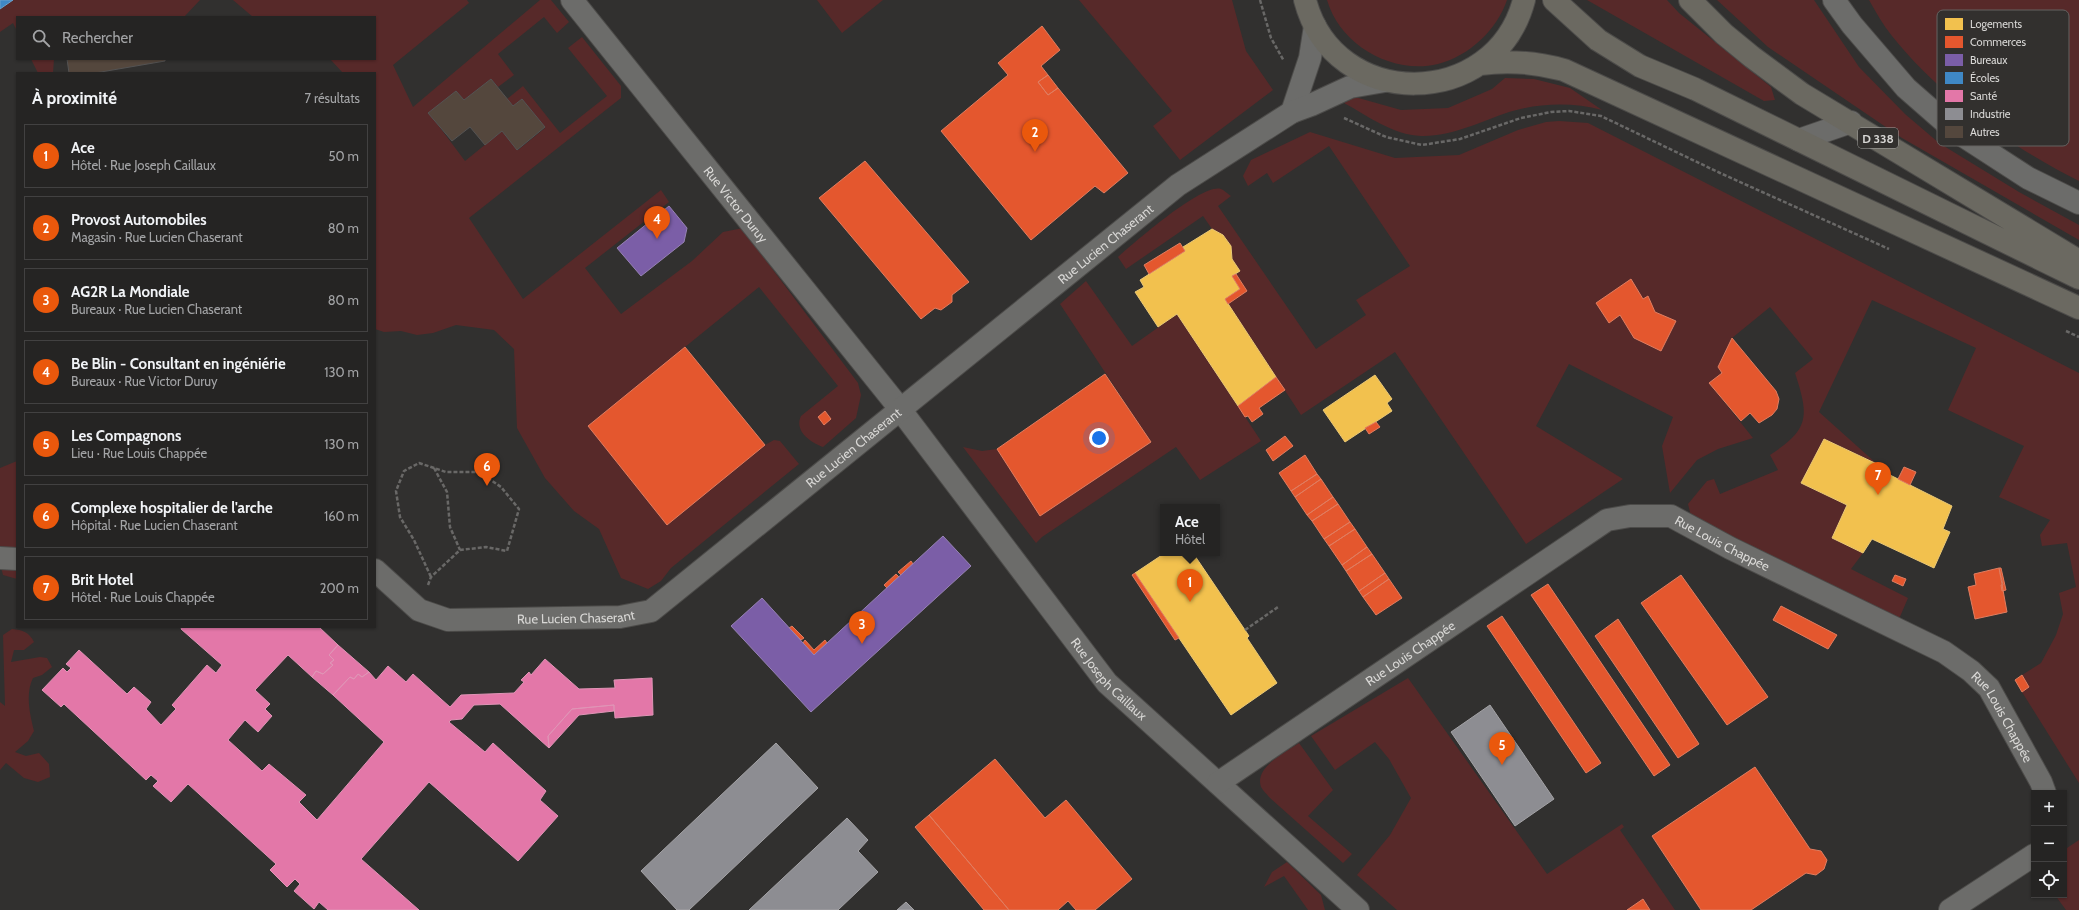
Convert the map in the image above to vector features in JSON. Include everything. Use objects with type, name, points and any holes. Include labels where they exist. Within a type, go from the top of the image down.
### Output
[{"type":"main road","points":[[1305,0],[1315,26],[1328,45],[1344,60],[1364,73],[1385,81],[1412,85],[1440,82],[1461,75],[1480,64],[1496,50],[1509,34],[1524,0]]},
{"type":"main road","name":"D 338","points":[[1554,0],[1598,40],[1640,66],[1695,89],[2079,278]]},
{"type":"main road","name":"D 338","points":[[1690,0],[1724,34],[1752,58],[1802,94],[1851,122],[2079,261]]},
{"type":"main road","points":[[1480,64],[1517,61],[1537,63],[1564,70],[2079,308]]},
{"type":"street","name":"Rue Victor Duruy","points":[[572,0],[901,409]]},
{"type":"street","points":[[1834,0],[1852,25],[1906,88],[1937,115]]},
{"type":"street","points":[[1302,108],[1299,87],[1310,58],[1315,26]]},
{"type":"street","name":"Rue Lucien Chaserant","points":[[376,571],[419,610],[448,620],[620,617],[651,611],[1178,185],[1302,108],[1350,87],[1385,81]]},
{"type":"street","name":"D 338","points":[[1799,140],[1851,122]]},
{"type":"street","points":[[1979,146],[2028,178],[2079,203]]},
{"type":"street","name":"Rue Joseph Caillaux","points":[[901,409],[1107,683],[1358,910]]},
{"type":"street","name":"Rue Louis Chappée","points":[[1218,783],[1607,520],[1630,516],[1671,516],[1730,548],[1944,652],[1971,671],[1989,688],[2041,782],[2044,790]]},
{"type":"street","points":[[0,558],[16,559]]},
{"type":"street","points":[[1950,910],[2031,857]]},
{"type":"path","points":[[1260,0],[1271,38],[1299,87]]},
{"type":"path","points":[[1302,108],[1386,137],[1422,145],[1460,139],[1521,118],[1551,112],[1569,111],[1601,116],[1720,173],[1894,252]]},
{"type":"path","points":[[2065,330],[2079,337]]},
{"type":"path","points":[[419,610],[431,577],[460,550],[486,547],[507,551],[520,509],[501,487],[480,472],[446,472],[419,463],[404,471],[396,491],[400,517],[414,540],[431,577]]},
{"type":"path","points":[[434,468],[447,492],[450,527],[460,550]]},
{"type":"path","points":[[1245,630],[1278,607]]},
{"type":"shaded area","points":[[13,0],[200,0],[185,16],[16,16],[16,29],[13,23],[0,32],[0,9]]},
{"type":"shaded area","points":[[233,0],[467,0],[469,3],[393,65],[413,107],[540,0],[551,0],[569,22],[557,33],[544,17],[498,54],[514,75],[498,87],[491,79],[464,100],[456,91],[429,113],[465,161],[502,131],[518,150],[545,128],[522,99],[513,106],[507,99],[523,86],[560,133],[607,96],[568,48],[582,37],[621,86],[621,98],[469,218],[523,299],[661,190],[669,202],[585,268],[621,314],[692,261],[723,232],[748,227],[763,248],[761,254],[858,383],[861,395],[856,418],[823,447],[808,439],[801,431],[799,421],[801,416],[838,386],[759,287],[685,347],[765,445],[774,440],[780,441],[799,464],[671,568],[661,581],[648,589],[621,578],[599,529],[574,511],[545,478],[517,428],[514,349],[494,330],[456,325],[433,333],[417,335],[401,331],[384,332],[376,329],[376,72],[342,72],[331,60],[376,60],[376,16],[252,16]]},
{"type":"shaded area","points":[[817,0],[883,0],[842,33]]},
{"type":"shaded area","points":[[1079,0],[1232,0],[1246,51],[1273,90],[1180,160],[1153,126],[1172,111]]},
{"type":"shaded area","points":[[1327,0],[1507,0],[1496,22],[1471,48],[1460,55],[1438,64],[1421,66],[1403,65],[1370,53],[1343,31]]},
{"type":"shaded area","points":[[1587,0],[1667,0],[1679,13],[1771,87],[1775,100],[1764,101]]},
{"type":"shaded area","points":[[1717,0],[1814,0],[1859,67],[1905,114],[1937,141],[1937,146],[1944,146],[2019,192],[2079,225],[2079,240],[1902,138],[1768,47]]},
{"type":"shaded area","points":[[1869,0],[2079,0],[2079,181],[2018,146],[2069,146],[2069,10],[1937,10],[1937,84],[1911,58],[1883,23]]},
{"type":"shaded area","points":[[32,60],[54,60],[53,72],[38,72]]},
{"type":"shaded area","points":[[1505,78],[1534,79],[1570,88],[1602,110],[1591,107],[1544,105],[1509,112],[1466,128],[1444,134],[1421,136],[1411,135],[1391,129],[1344,103],[1355,97],[1401,110],[1448,108],[1492,89]]},
{"type":"shaded area","points":[[1559,121],[1588,123],[2079,373],[2079,783],[2022,692],[2028,687],[2022,675],[2041,663],[2056,635],[2063,614],[2059,593],[2076,587],[2067,543],[2042,546],[2040,535],[2050,520],[1999,497],[2024,446],[1948,410],[1976,348],[1872,300],[1819,412],[1877,464],[1824,439],[1801,483],[1847,505],[1832,538],[1863,553],[1851,569],[1908,598],[1899,619],[1691,516],[1688,504],[1707,481],[1714,479],[1720,494],[1778,470],[1770,455],[1793,437],[1803,420],[1803,400],[1795,373],[1813,359],[1770,307],[1732,338],[1718,367],[1722,373],[1709,383],[1753,438],[1718,449],[1697,460],[1670,493],[1662,446],[1673,417],[1569,364],[1536,426],[1623,479],[1526,544],[1395,352],[1301,415],[1228,304],[1247,291],[1236,274],[1240,271],[1232,259],[1231,246],[1223,235],[1212,229],[1203,216],[1126,269],[1118,257],[1184,204],[1199,195],[1212,190],[1221,189],[1231,196],[1218,206],[1316,349],[1366,315],[1356,300],[1410,266],[1329,146],[1273,183],[1267,173],[1248,186],[1243,176],[1251,160],[1310,132],[1395,158],[1459,155],[1518,130],[1546,122]]},
{"type":"shaded area","points":[[1086,281],[1132,346],[1177,314],[1261,441],[1200,480],[1176,447],[1042,537],[1036,543],[963,447],[982,451],[997,449],[1040,515],[1151,442],[1060,304]]},
{"type":"shaded area","points":[[16,461],[16,579],[3,575],[0,563],[0,468]]},
{"type":"shaded area","points":[[12,629],[25,632],[34,642],[24,650],[14,650],[11,662],[40,657],[47,658],[52,667],[42,675],[33,678],[29,691],[29,698],[34,731],[28,741],[15,752],[26,756],[39,753],[49,764],[50,777],[38,782],[24,778],[6,763],[0,770],[0,702],[5,706],[3,635]]},
{"type":"shaded area","points":[[1408,678],[1547,874],[1622,824],[1624,827],[1620,830],[1675,910],[1650,910],[1643,900],[1627,910],[1397,910],[1357,875],[1390,835],[1411,798],[1389,759],[1375,742],[1335,770],[1311,736]]},
{"type":"shaded area","points":[[1299,743],[1333,790],[1308,816],[1352,854],[1343,863],[1269,797],[1261,787],[1260,780],[1262,773],[1272,761]]},
{"type":"shaded area","points":[[2079,840],[2079,910],[2066,910],[2057,898],[2067,898],[2067,848]]},
{"type":"shaded area","points":[[1287,862],[1321,895],[1325,910],[1308,910],[1284,876],[1264,887],[1272,872]]},
{"type":"building: Logements","points":[[1212,229],[1223,235],[1231,246],[1232,259],[1240,271],[1232,276],[1240,289],[1225,299],[1276,377],[1238,406],[1177,314],[1158,327],[1135,292],[1144,287],[1140,280],[1185,251],[1183,247]]},
{"type":"building: Logements","points":[[1375,375],[1392,399],[1387,403],[1392,411],[1345,442],[1323,410]]},
{"type":"building: Logements","points":[[1824,439],[1877,464],[1873,471],[1888,479],[1890,475],[1952,506],[1943,529],[1950,532],[1934,568],[1872,539],[1863,553],[1832,538],[1847,505],[1801,483]]},
{"type":"building: Logements","points":[[1160,556],[1195,556],[1249,636],[1247,638],[1277,683],[1231,715],[1135,573]]},
{"type":"building: Commerces","points":[[1042,26],[1060,50],[1041,66],[1048,75],[1038,82],[1048,95],[1058,88],[1128,173],[1104,193],[1095,186],[1031,240],[941,131],[1008,75],[998,63]]},
{"type":"building: Commerces","points":[[1048,75],[1058,88],[1048,95],[1038,82]]},
{"type":"building: Commerces","points":[[865,161],[969,282],[952,295],[952,302],[941,310],[935,308],[921,319],[819,198]]},
{"type":"building: Commerces","points":[[1180,243],[1185,251],[1149,274],[1144,265]]},
{"type":"building: Commerces","points":[[1236,274],[1247,291],[1228,304],[1225,299],[1240,289],[1232,276]]},
{"type":"building: Commerces","points":[[1631,279],[1643,299],[1648,296],[1655,312],[1676,321],[1661,351],[1634,338],[1620,315],[1609,323],[1596,303]]},
{"type":"building: Commerces","points":[[1732,338],[1776,391],[1779,399],[1777,409],[1772,415],[1759,423],[1750,413],[1741,421],[1709,383],[1722,373],[1718,367]]},
{"type":"building: Commerces","points":[[685,347],[765,445],[667,525],[588,426]]},
{"type":"building: Commerces","points":[[1105,374],[1151,442],[1040,516],[997,449]]},
{"type":"building: Commerces","points":[[1276,377],[1285,390],[1259,408],[1263,414],[1252,422],[1248,416],[1245,417],[1238,406]]},
{"type":"building: Commerces","points":[[825,411],[831,419],[824,425],[818,417]]},
{"type":"building: Commerces","points":[[1376,422],[1380,427],[1369,434],[1365,428]]},
{"type":"building: Commerces","points":[[1285,436],[1293,446],[1273,461],[1266,450]]},
{"type":"building: Commerces","points":[[1305,455],[1317,474],[1291,491],[1279,473]]},
{"type":"building: Commerces","points":[[1904,467],[1916,472],[1910,485],[1898,479]]},
{"type":"building: Commerces","points":[[1317,474],[1321,479],[1295,497],[1291,491]]},
{"type":"building: Commerces","points":[[1321,479],[1333,497],[1307,515],[1295,497]]},
{"type":"building: Commerces","points":[[1333,497],[1338,504],[1312,521],[1307,515]]},
{"type":"building: Commerces","points":[[1338,504],[1350,522],[1324,539],[1312,521]]},
{"type":"building: Commerces","points":[[1350,522],[1355,529],[1329,546],[1324,539]]},
{"type":"building: Commerces","points":[[1355,529],[1367,547],[1342,565],[1329,546]]},
{"type":"building: Commerces","points":[[1367,547],[1372,554],[1346,571],[1342,565]]},
{"type":"building: Commerces","points":[[1372,554],[1385,573],[1359,591],[1346,571]]},
{"type":"building: Commerces","points":[[911,561],[913,564],[901,575],[898,572]]},
{"type":"building: Commerces","points":[[1999,568],[2001,568],[2006,590],[2002,591],[2001,585],[2003,585]]},
{"type":"building: Commerces","points":[[1999,568],[2007,612],[1975,619],[1968,587],[1976,585],[1974,574]]},
{"type":"building: Commerces","points":[[1135,573],[1179,638],[1175,640],[1132,575]]},
{"type":"building: Commerces","points":[[1385,573],[1389,579],[1363,597],[1359,591]]},
{"type":"building: Commerces","points":[[896,574],[899,577],[887,588],[884,585]]},
{"type":"building: Commerces","points":[[1681,575],[1768,697],[1727,725],[1641,603]]},
{"type":"building: Commerces","points":[[1895,575],[1906,579],[1903,586],[1892,581]]},
{"type":"building: Commerces","points":[[1389,579],[1402,598],[1376,615],[1363,597]]},
{"type":"building: Commerces","points":[[1548,584],[1670,765],[1654,776],[1531,595]]},
{"type":"building: Commerces","points":[[1781,606],[1837,635],[1828,649],[1773,620]]},
{"type":"building: Commerces","points":[[1502,616],[1601,763],[1586,773],[1487,626]]},
{"type":"building: Commerces","points":[[1618,619],[1699,744],[1678,758],[1595,636]]},
{"type":"building: Commerces","points":[[792,626],[804,638],[801,640],[789,628]]},
{"type":"building: Commerces","points":[[805,640],[814,650],[825,640],[827,643],[814,655],[803,643]]},
{"type":"building: Commerces","points":[[2022,675],[2029,687],[2022,692],[2015,680]]},
{"type":"building: Commerces","points":[[995,759],[1045,818],[1066,800],[1132,879],[1095,910],[1076,910],[1068,901],[1058,910],[1009,910],[929,815]]},
{"type":"building: Commerces","points":[[1755,767],[1810,849],[1821,851],[1827,860],[1824,869],[1816,875],[1806,873],[1751,910],[1701,910],[1652,836]]},
{"type":"building: Commerces","points":[[929,815],[1009,910],[984,910],[915,827]]},
{"type":"building: Commerces","points":[[1643,899],[1650,910],[1627,910]]},
{"type":"building: Bureaux","points":[[669,206],[687,228],[684,242],[641,276],[617,248]]},
{"type":"building: Bureaux","points":[[943,536],[971,566],[811,712],[731,626],[762,598],[814,655]]},
{"type":"building: Écoles","points":[[0,0],[13,0],[0,9]]},
{"type":"building: Santé","points":[[320,628],[338,645],[329,655],[334,660],[330,663],[333,665],[323,674],[316,671],[312,677],[288,655],[255,690],[270,704],[265,709],[272,716],[258,732],[245,720],[228,740],[262,771],[269,764],[306,795],[299,802],[317,820],[384,742],[333,695],[350,677],[354,679],[358,674],[362,677],[369,672],[376,680],[388,666],[406,682],[413,674],[450,707],[461,695],[514,693],[524,682],[521,680],[529,672],[531,675],[545,659],[579,689],[615,688],[614,680],[652,678],[653,715],[615,718],[614,705],[572,709],[548,736],[549,748],[500,704],[474,705],[462,719],[451,720],[449,722],[485,752],[493,743],[546,791],[540,800],[558,816],[518,861],[429,782],[361,859],[419,910],[328,910],[319,902],[314,909],[294,891],[300,884],[295,879],[287,887],[270,870],[276,864],[188,784],[171,802],[153,786],[158,781],[151,775],[146,780],[64,704],[61,707],[42,690],[63,668],[67,672],[71,668],[66,664],[79,650],[127,694],[134,687],[151,702],[146,709],[161,725],[176,709],[172,705],[207,665],[216,673],[222,665],[181,629]]},
{"type":"building: Santé","points":[[338,645],[369,672],[362,677],[358,674],[354,679],[350,677],[333,695],[312,677],[316,671],[323,674],[333,665],[330,663],[334,660],[329,655]]},
{"type":"building: Santé","points":[[614,705],[614,711],[579,715],[549,748],[548,736],[572,709]]},
{"type":"building: Industrie","points":[[1490,705],[1554,799],[1515,826],[1451,732]]},
{"type":"building: Industrie","points":[[776,743],[818,788],[689,910],[677,910],[641,871]]},
{"type":"building: Industrie","points":[[847,818],[868,840],[858,851],[878,872],[838,910],[749,910]]},
{"type":"building: Industrie","points":[[906,902],[914,910],[897,910]]},
{"type":"building: Autres","points":[[67,60],[165,60],[101,72],[69,72]]},
{"type":"building: Autres","points":[[491,79],[513,106],[522,99],[545,127],[517,150],[502,131],[485,145],[470,127],[452,141],[428,113],[456,91],[464,100]]},
{"type":"place","name":"Provost Automobiles","points":[[1035,152]]},
{"type":"place","name":"Be Blin - Consultant en ingéniérie","points":[[657,239]]},
{"type":"place","name":"Complexe hospitalier de l'arche","points":[[487,486]]},
{"type":"place","name":"Brit Hotel","points":[[1878,495]]},
{"type":"place","name":"Ace","points":[[1190,602]]},
{"type":"place","name":"AG2R La Mondiale","points":[[862,644]]},
{"type":"place","name":"Les Compagnons","points":[[1502,765]]}]
